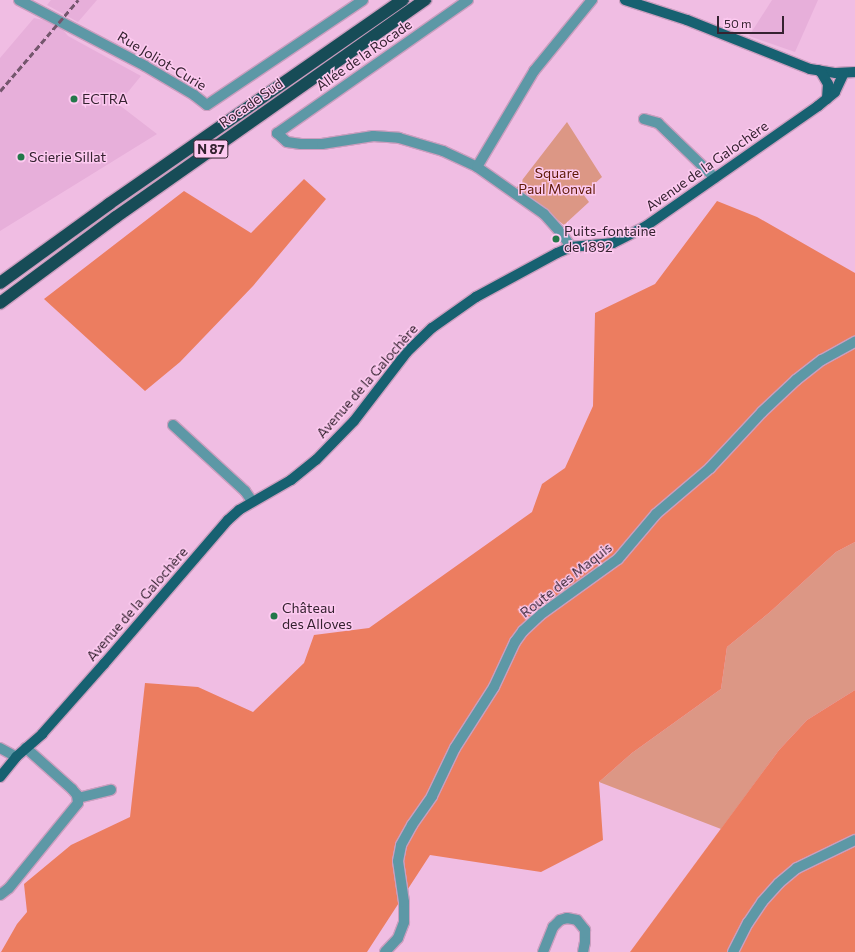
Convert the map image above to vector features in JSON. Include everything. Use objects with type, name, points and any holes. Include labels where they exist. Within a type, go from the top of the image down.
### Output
[{"type":"highway","name":"Rocade Sud","points":[[0,283],[164,165],[403,0]]},
{"type":"highway","name":"Rocade Sud","points":[[0,303],[134,204],[425,0]]},
{"type":"main road","points":[[625,0],[687,20],[773,55],[818,70],[844,73],[855,72]]},
{"type":"main road","points":[[818,70],[821,72],[828,84],[827,99]]},
{"type":"main road","name":"Avenue de la Galochère","points":[[0,777],[16,757],[42,734],[228,520],[252,501],[291,480],[316,460],[354,421],[407,352],[443,319],[497,285],[570,247],[606,245],[623,239],[673,209],[827,99],[835,92],[844,73]]},
{"type":"street","name":"Rue Joliot-Curie","points":[[19,0],[145,66],[194,95],[207,105],[363,0]]},
{"type":"street","name":"Allée de la Rocade","points":[[468,0],[277,133],[287,142],[312,145],[373,136],[399,138],[443,151],[477,167]]},
{"type":"street","points":[[570,247],[562,234],[544,214],[477,167],[534,71],[592,0]]},
{"type":"street","points":[[644,120],[658,123],[716,178]]},
{"type":"street","name":"Route des Maquis","points":[[385,952],[398,938],[404,922],[404,902],[398,861],[401,845],[412,825],[432,796],[455,748],[494,687],[515,642],[523,631],[545,611],[618,559],[656,514],[710,468],[762,412],[796,380],[822,360],[855,342]]},
{"type":"street","points":[[173,424],[245,491],[252,501]]},
{"type":"street","points":[[0,748],[16,757]]},
{"type":"street","points":[[0,895],[9,888],[77,806],[78,798],[72,789],[26,748]]},
{"type":"street","points":[[78,798],[111,790]]},
{"type":"street","points":[[733,952],[748,922],[762,902],[780,883],[797,868],[855,840]]},
{"type":"street","points":[[543,952],[553,927],[560,920],[567,918],[577,920],[585,930],[586,937],[582,952]]},
{"type":"shaded area","points":[[51,0],[97,0],[78,22],[47,5]]},
{"type":"shaded area","points":[[772,0],[818,0],[795,52],[749,36]]},
{"type":"shaded area","points":[[34,18],[48,21],[60,26],[68,36],[141,76],[118,104],[157,134],[0,231],[0,58]]},
{"type":"shaded area","points":[[304,179],[326,199],[253,286],[180,362],[145,391],[44,299],[184,191],[251,233]]},
{"type":"shaded area","points":[[717,201],[757,217],[855,273],[855,542],[836,552],[770,612],[727,647],[721,689],[632,753],[599,782],[603,840],[541,872],[430,855],[367,952],[1,952],[17,924],[27,912],[24,884],[71,845],[130,817],[145,683],[198,687],[253,712],[304,663],[314,635],[369,628],[532,512],[542,484],[565,468],[593,406],[595,313],[655,284]]},
{"type":"shaded area","points":[[855,690],[855,952],[630,952],[779,750],[807,720]]},
{"type":"green space","name":"Square Paul Monval","points":[[567,122],[602,177],[583,194],[589,202],[564,225],[516,188]]},
{"type":"green space","points":[[855,542],[855,690],[807,720],[779,750],[721,829],[599,782],[632,753],[721,689],[727,647],[770,612],[836,552]]},
{"type":"railway","points":[[0,91],[78,0]]},
{"type":"place","name":"ECTRA","points":[[74,99]]},
{"type":"place","name":"Scierie Sillat","points":[[21,157]]},
{"type":"place","name":"Puits-fontaine de 1892","points":[[556,239]]},
{"type":"place","name":"Château des Alloves","points":[[274,616]]}]
